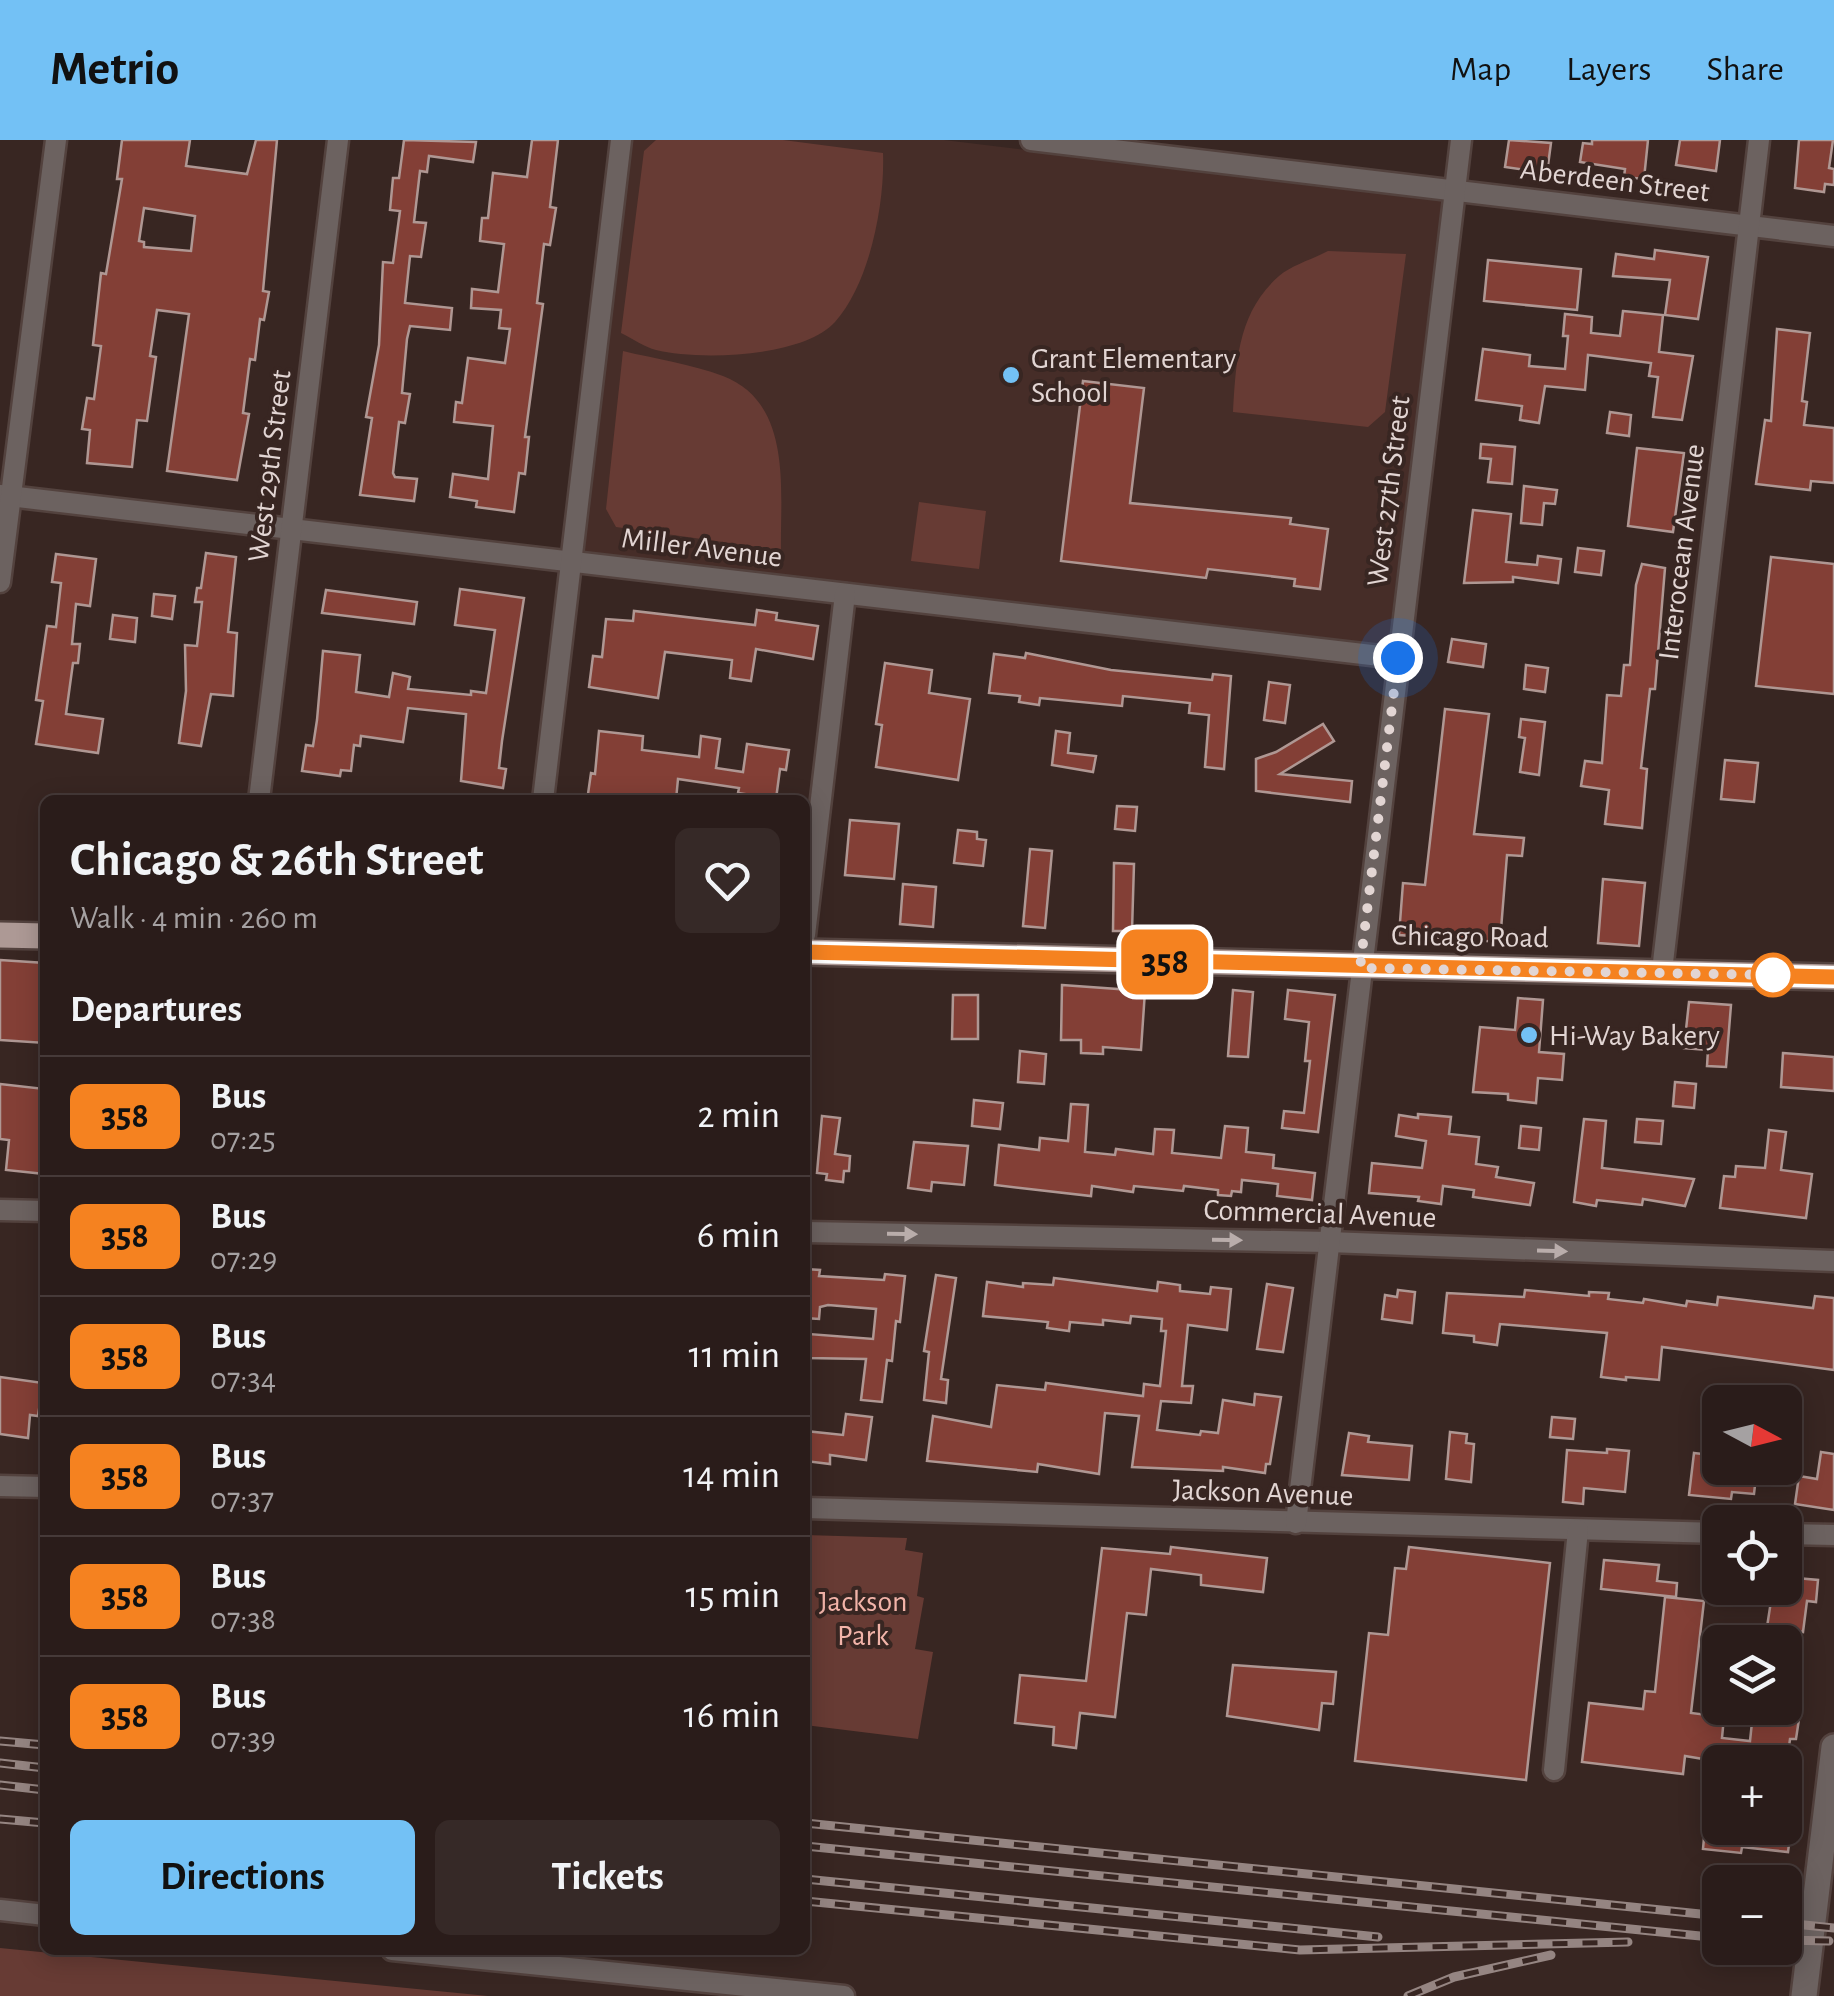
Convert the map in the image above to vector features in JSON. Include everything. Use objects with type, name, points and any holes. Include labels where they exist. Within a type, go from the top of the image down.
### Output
[{"type":"main road","points":[[0,934],[40,936]]},
{"type":"main road","name":"Chicago Road","points":[[810,952],[1834,977]]},
{"type":"street","points":[[0,582],[5,496],[56,140]]},
{"type":"street","name":"West 29th Street","points":[[260,795],[338,140]]},
{"type":"street","points":[[544,795],[621,140]]},
{"type":"street","name":"Aberdeen Street","points":[[1031,140],[1179,149],[1454,191],[1834,236]]},
{"type":"street","name":"West 27th Street","points":[[1296,1523],[1460,140]]},
{"type":"street","name":"Interocean Avenue","points":[[1662,971],[1759,140]]},
{"type":"street","name":"Miller Avenue","points":[[5,496],[1398,658]]},
{"type":"street","points":[[810,891],[844,594]]},
{"type":"street","points":[[0,1210],[40,1211]]},
{"type":"street","name":"Commercial Avenue","points":[[810,1232],[1330,1242],[1834,1260]]},
{"type":"street","points":[[0,1486],[40,1487]]},
{"type":"street","name":"Jackson Avenue","points":[[810,1508],[1702,1533]]},
{"type":"street","points":[[1554,1770],[1578,1530]]},
{"type":"street","points":[[1802,1534],[1834,1535]]},
{"type":"street","points":[[1804,1996],[1834,1747]]},
{"type":"street","points":[[0,1910],[40,1914]]},
{"type":"street","points":[[441,1955],[844,1996]]},
{"type":"shaded area","name":"Grant Elementary School","points":[[629,140],[944,140],[1443,200],[1388,647],[578,553]]},
{"type":"green space","points":[[656,140],[783,140],[883,153],[873,242],[858,286],[835,322],[800,343],[724,355],[656,350],[621,333],[644,151]]},
{"type":"green space","points":[[1328,251],[1406,254],[1385,412],[1368,427],[1233,412],[1238,356],[1255,305],[1284,272]]},
{"type":"green space","points":[[623,351],[723,376],[746,389],[761,406],[778,451],[781,550],[616,527],[606,509]]},
{"type":"green space","points":[[919,502],[986,511],[979,569],[911,561]]},
{"type":"green space","name":"Jackson Park","points":[[810,1535],[907,1538],[905,1550],[923,1553],[917,1596],[924,1598],[915,1649],[933,1652],[918,1739],[810,1726]]},
{"type":"green space","points":[[0,1948],[40,1952],[40,1955],[488,1996],[0,1996]]},
{"type":"building","points":[[122,140],[190,140],[186,166],[247,174],[256,140],[277,140],[263,291],[269,292],[264,320],[260,319],[255,360],[250,359],[243,413],[249,414],[237,480],[167,471],[189,314],[157,310],[150,356],[156,357],[147,421],[137,420],[132,467],[87,463],[90,430],[82,429],[87,398],[94,399],[101,346],[93,345],[101,273],[106,274],[122,179],[117,179]],"holes":[[[144,208],[195,216],[191,251],[144,247],[144,242],[139,241]]]},
{"type":"building","points":[[404,140],[476,142],[473,162],[429,156],[427,172],[420,171],[414,222],[426,223],[421,257],[410,256],[405,303],[452,308],[450,330],[410,326],[407,339],[402,393],[410,394],[405,423],[399,422],[393,473],[395,477],[417,479],[414,501],[360,495],[372,418],[366,417],[379,345],[383,262],[393,263],[400,211],[390,210],[393,178],[399,178]]},
{"type":"building","points":[[532,140],[558,140],[550,207],[556,208],[550,245],[544,244],[537,303],[543,304],[525,437],[529,437],[525,474],[519,473],[514,512],[476,507],[477,501],[450,497],[453,474],[488,479],[493,426],[454,422],[456,402],[462,403],[468,358],[505,363],[510,329],[499,328],[501,310],[471,308],[472,289],[498,292],[504,244],[480,241],[482,218],[488,218],[493,173],[527,177]]},
{"type":"building","points":[[1509,140],[1551,143],[1547,173],[1505,167]]},
{"type":"building","points":[[1592,140],[1648,140],[1644,179],[1624,177],[1625,169],[1580,162],[1583,143],[1592,144]]},
{"type":"building","points":[[1680,140],[1720,140],[1716,171],[1676,165]]},
{"type":"building","points":[[1799,140],[1833,140],[1829,168],[1834,169],[1834,185],[1825,184],[1824,192],[1795,188]]},
{"type":"building","points":[[1655,250],[1708,257],[1698,319],[1665,315],[1670,280],[1613,276],[1616,254],[1654,259]]},
{"type":"building","points":[[1488,260],[1581,269],[1577,310],[1484,301]]},
{"type":"building","points":[[1623,311],[1663,315],[1659,352],[1693,356],[1682,420],[1653,417],[1658,377],[1649,376],[1651,363],[1588,355],[1585,390],[1545,386],[1539,423],[1520,420],[1522,406],[1476,400],[1483,349],[1530,355],[1529,366],[1565,369],[1565,314],[1592,317],[1591,333],[1620,336]]},
{"type":"building","points":[[1777,329],[1810,333],[1802,401],[1807,402],[1804,425],[1834,428],[1834,483],[1811,481],[1810,490],[1756,484],[1765,420],[1771,421]]},
{"type":"building","points":[[1083,381],[1144,388],[1130,503],[1291,518],[1290,524],[1328,529],[1320,589],[1294,586],[1295,579],[1208,569],[1206,578],[1061,561]]},
{"type":"building","points":[[1610,412],[1631,415],[1629,436],[1607,433]]},
{"type":"building","points":[[1481,444],[1515,447],[1512,484],[1488,482],[1491,459],[1480,458]]},
{"type":"building","points":[[1637,448],[1684,453],[1673,532],[1628,526]]},
{"type":"building","points":[[1524,486],[1557,490],[1555,504],[1544,503],[1542,525],[1521,523]]},
{"type":"building","points":[[1473,510],[1511,514],[1506,562],[1537,565],[1538,556],[1561,559],[1558,583],[1513,577],[1513,582],[1464,583]]},
{"type":"building","points":[[1578,548],[1604,551],[1601,575],[1575,572]]},
{"type":"building","points":[[206,553],[236,557],[228,632],[237,633],[233,696],[211,694],[201,746],[179,743],[186,691],[185,645],[197,646],[202,602],[195,602]]},
{"type":"building","points":[[56,554],[96,559],[90,606],[76,604],[72,644],[80,644],[78,663],[73,663],[66,714],[103,719],[98,753],[36,744],[43,701],[36,700],[47,626],[56,627],[61,583],[52,582]]},
{"type":"building","points":[[1771,557],[1834,564],[1834,694],[1756,686]]},
{"type":"building","points":[[1642,564],[1665,568],[1655,689],[1650,689],[1641,768],[1647,769],[1642,828],[1605,824],[1609,790],[1581,786],[1585,761],[1602,763],[1607,695],[1621,696],[1624,665],[1630,665],[1636,585]]},
{"type":"building","points":[[460,589],[524,598],[499,768],[506,769],[503,788],[461,781],[466,714],[408,708],[403,742],[361,736],[360,746],[354,745],[351,771],[341,770],[340,776],[302,771],[306,745],[313,746],[323,651],[360,655],[356,692],[389,697],[393,673],[410,677],[408,689],[486,693],[495,630],[455,625]]},
{"type":"building","points":[[326,590],[417,602],[414,624],[322,613]]},
{"type":"building","points":[[154,594],[175,596],[172,619],[152,616]]},
{"type":"building","points":[[757,610],[777,613],[776,620],[818,626],[813,659],[756,649],[751,681],[730,678],[732,660],[665,652],[658,698],[589,687],[593,656],[602,657],[606,619],[633,621],[634,611],[755,625]]},
{"type":"building","points":[[113,615],[137,618],[135,642],[110,639]]},
{"type":"building","points":[[1452,639],[1486,644],[1483,667],[1448,662]]},
{"type":"building","points":[[1026,653],[1111,670],[1212,680],[1213,674],[1231,676],[1224,769],[1205,767],[1209,715],[1189,713],[1190,703],[1123,696],[1122,706],[1040,698],[1039,705],[1019,702],[1020,696],[989,693],[994,654],[1025,658]]},
{"type":"building","points":[[885,663],[932,670],[929,693],[970,699],[958,780],[876,767],[882,725],[876,724]]},
{"type":"building","points":[[1526,665],[1548,668],[1545,692],[1524,689]]},
{"type":"building","points":[[1269,682],[1290,685],[1285,723],[1264,720]]},
{"type":"building","points":[[1445,709],[1489,714],[1474,834],[1524,838],[1522,856],[1507,855],[1500,942],[1399,935],[1403,883],[1425,885]]},
{"type":"building","points":[[1521,719],[1545,722],[1539,775],[1520,772],[1525,738],[1519,737]]},
{"type":"building","points":[[1323,724],[1334,741],[1280,774],[1352,781],[1350,802],[1256,791],[1256,759],[1276,752]]},
{"type":"building","points":[[599,731],[643,736],[642,750],[699,757],[701,736],[720,739],[716,768],[743,772],[747,744],[789,750],[786,770],[780,769],[777,795],[738,793],[739,788],[678,779],[676,795],[588,794],[591,773],[595,774]]},
{"type":"building","points":[[1056,731],[1070,733],[1068,753],[1096,756],[1093,772],[1052,765]]},
{"type":"building","points":[[1725,760],[1758,763],[1754,802],[1721,799]]},
{"type":"building","points":[[1117,806],[1137,807],[1135,831],[1115,829]]},
{"type":"building","points":[[850,820],[899,824],[894,879],[845,875]]},
{"type":"building","points":[[958,830],[977,832],[977,839],[986,840],[983,866],[954,863]]},
{"type":"building","points":[[1030,849],[1052,851],[1045,928],[1023,926]]},
{"type":"building","points":[[1114,863],[1134,864],[1132,931],[1113,931]]},
{"type":"building","points":[[1603,879],[1645,883],[1639,946],[1598,943]]},
{"type":"building","points":[[903,884],[936,887],[933,927],[900,924]]},
{"type":"building","points":[[0,960],[40,963],[40,1043],[0,1040]]},
{"type":"building","points":[[1062,985],[1145,991],[1141,1050],[1103,1047],[1103,1054],[1081,1053],[1081,1040],[1061,1040]]},
{"type":"building","points":[[1233,990],[1253,992],[1248,1057],[1228,1056]]},
{"type":"building","points":[[1288,990],[1335,995],[1318,1132],[1282,1128],[1284,1111],[1304,1113],[1310,1061],[1305,1061],[1309,1022],[1285,1019]]},
{"type":"building","points":[[953,995],[978,995],[978,1039],[952,1039]]},
{"type":"building","points":[[1518,998],[1543,1000],[1539,1052],[1564,1054],[1562,1080],[1538,1078],[1536,1103],[1508,1100],[1508,1094],[1473,1092],[1480,1027],[1515,1030]]},
{"type":"building","points":[[1689,1002],[1731,1005],[1726,1067],[1707,1066],[1708,1050],[1684,1048]]},
{"type":"building","points":[[1020,1051],[1046,1054],[1044,1084],[1018,1082]]},
{"type":"building","points":[[1783,1053],[1834,1057],[1834,1091],[1781,1087]]},
{"type":"building","points":[[1675,1082],[1696,1084],[1694,1108],[1673,1106]]},
{"type":"building","points":[[0,1084],[40,1088],[40,1173],[6,1170],[9,1140],[0,1139]]},
{"type":"building","points":[[974,1100],[1003,1103],[1000,1129],[972,1126]]},
{"type":"building","points":[[1071,1104],[1088,1105],[1085,1152],[1115,1155],[1116,1149],[1153,1154],[1155,1129],[1174,1130],[1172,1153],[1221,1158],[1225,1126],[1248,1128],[1246,1152],[1274,1155],[1273,1168],[1315,1173],[1312,1200],[1277,1196],[1278,1184],[1242,1180],[1241,1192],[1232,1191],[1231,1196],[1218,1195],[1218,1190],[1184,1186],[1183,1191],[1134,1186],[1133,1192],[1092,1186],[1091,1196],[995,1185],[999,1145],[1039,1150],[1040,1138],[1068,1141]]},
{"type":"building","points":[[1418,1114],[1451,1117],[1449,1134],[1479,1137],[1476,1164],[1498,1167],[1496,1177],[1534,1183],[1530,1205],[1473,1197],[1474,1190],[1443,1186],[1441,1204],[1418,1201],[1419,1197],[1369,1193],[1372,1163],[1422,1168],[1426,1141],[1396,1136],[1399,1115],[1418,1118]]},
{"type":"building","points":[[822,1116],[840,1118],[835,1154],[850,1156],[843,1182],[826,1180],[827,1174],[817,1173]]},
{"type":"building","points":[[1584,1119],[1606,1121],[1602,1168],[1694,1179],[1685,1206],[1643,1199],[1642,1205],[1597,1200],[1596,1206],[1574,1202]]},
{"type":"building","points":[[1637,1119],[1663,1121],[1661,1144],[1635,1142]]},
{"type":"building","points":[[1521,1126],[1541,1128],[1539,1150],[1519,1148]]},
{"type":"building","points":[[1769,1130],[1786,1132],[1781,1170],[1812,1174],[1806,1218],[1720,1208],[1724,1176],[1735,1177],[1736,1166],[1765,1168]]},
{"type":"building","points":[[914,1142],[968,1146],[964,1185],[932,1182],[931,1191],[908,1188]]},
{"type":"building","points":[[810,1269],[820,1270],[819,1276],[884,1280],[885,1274],[905,1276],[900,1322],[896,1321],[892,1361],[887,1360],[882,1402],[861,1400],[866,1359],[810,1358],[810,1334],[873,1339],[876,1309],[828,1305],[820,1307],[819,1319],[810,1318]]},
{"type":"building","points":[[936,1275],[956,1278],[941,1379],[948,1380],[946,1403],[924,1400],[929,1352],[924,1351]]},
{"type":"building","points":[[1054,1278],[1157,1291],[1158,1282],[1180,1285],[1180,1291],[1210,1294],[1211,1287],[1231,1289],[1227,1330],[1188,1325],[1182,1386],[1193,1386],[1191,1403],[1161,1401],[1157,1430],[1218,1433],[1223,1400],[1254,1405],[1255,1394],[1281,1397],[1270,1464],[1266,1464],[1265,1473],[1223,1467],[1223,1471],[1132,1467],[1139,1416],[1105,1413],[1099,1474],[1038,1464],[1037,1472],[927,1461],[933,1416],[991,1427],[997,1385],[1045,1390],[1046,1383],[1143,1396],[1144,1384],[1160,1386],[1166,1331],[1161,1331],[1162,1319],[1131,1316],[1130,1323],[1103,1320],[1103,1325],[1070,1322],[1069,1331],[1047,1328],[1048,1322],[983,1316],[987,1282],[1023,1287],[1023,1283],[1053,1285]]},
{"type":"building","points":[[1267,1284],[1293,1288],[1283,1352],[1257,1349]]},
{"type":"building","points":[[1398,1290],[1415,1292],[1412,1323],[1382,1319],[1385,1295],[1397,1297]]},
{"type":"building","points":[[1525,1290],[1589,1296],[1589,1292],[1609,1293],[1608,1299],[1643,1303],[1644,1299],[1686,1306],[1687,1301],[1717,1305],[1718,1297],[1813,1308],[1815,1296],[1834,1298],[1834,1370],[1662,1347],[1659,1380],[1626,1380],[1601,1377],[1607,1333],[1500,1324],[1497,1345],[1474,1342],[1474,1336],[1443,1333],[1447,1293],[1524,1297]]},
{"type":"building","points":[[0,1377],[40,1383],[38,1416],[30,1415],[28,1438],[0,1434]]},
{"type":"building","points":[[846,1414],[872,1417],[866,1460],[830,1455],[830,1464],[810,1462],[810,1432],[843,1435]]},
{"type":"building","points":[[1552,1417],[1575,1419],[1573,1439],[1550,1437]]},
{"type":"building","points":[[1450,1432],[1467,1434],[1466,1443],[1474,1444],[1471,1482],[1446,1479]]},
{"type":"building","points":[[1349,1433],[1369,1436],[1368,1442],[1412,1446],[1409,1480],[1342,1475]]},
{"type":"building","points":[[1607,1449],[1629,1451],[1625,1492],[1584,1488],[1583,1504],[1563,1502],[1567,1450],[1607,1453]]},
{"type":"building","points":[[1821,1452],[1834,1454],[1834,1510],[1795,1504],[1802,1476],[1817,1479]]},
{"type":"building","points":[[1694,1453],[1702,1454],[1702,1485],[1755,1485],[1754,1494],[1732,1492],[1731,1499],[1689,1495]]},
{"type":"building","points":[[1171,1547],[1267,1558],[1263,1592],[1201,1585],[1201,1575],[1151,1569],[1146,1615],[1127,1613],[1115,1717],[1080,1713],[1076,1748],[1053,1745],[1054,1727],[1015,1723],[1020,1675],[1086,1681],[1102,1548],[1170,1554]]},
{"type":"building","points":[[1409,1547],[1550,1563],[1526,1780],[1355,1761],[1369,1633],[1388,1635],[1395,1568],[1406,1569]]},
{"type":"building","points":[[1604,1560],[1659,1565],[1657,1581],[1677,1583],[1676,1597],[1601,1589]]},
{"type":"building","points":[[1802,1579],[1818,1580],[1816,1602],[1807,1601],[1803,1632],[1802,1625],[1767,1625],[1770,1605],[1802,1605]]},
{"type":"building","points":[[1665,1597],[1702,1601],[1691,1713],[1702,1714],[1702,1725],[1723,1725],[1722,1738],[1750,1741],[1752,1725],[1798,1725],[1796,1739],[1790,1739],[1789,1745],[1702,1745],[1702,1759],[1685,1756],[1683,1774],[1582,1762],[1589,1703],[1643,1709],[1645,1691],[1655,1692]]},
{"type":"building","points":[[1233,1665],[1336,1672],[1333,1704],[1322,1703],[1319,1730],[1227,1716]]},
{"type":"building","points":[[1703,1845],[1789,1845],[1788,1852],[1742,1847],[1741,1853],[1703,1849]]},
{"type":"railway","points":[[0,1741],[40,1745]]},
{"type":"railway","points":[[0,1763],[40,1767]]},
{"type":"railway","points":[[0,1785],[40,1789]]},
{"type":"railway","points":[[0,1819],[40,1823]]},
{"type":"railway","points":[[810,1824],[1702,1914]]},
{"type":"railway","points":[[810,1847],[1702,1936]]},
{"type":"railway","points":[[810,1880],[1378,1937]]},
{"type":"railway","points":[[810,1901],[1300,1950],[1628,1942]]},
{"type":"railway","points":[[1802,1925],[1834,1928]]},
{"type":"railway","points":[[1802,1940],[1829,1941]]},
{"type":"railway","points":[[1408,1996],[1454,1977],[1551,1955]]},
{"type":"bus line","name":"358","points":[[810,952],[1834,977]]},
{"type":"place","name":"Grant Elementary School","points":[[1011,375]]},
{"type":"place","name":"Hi-Way Bakery","points":[[1529,1035]]},
{"type":"route","points":[[1398,658],[1360,968],[1773,975]]}]
